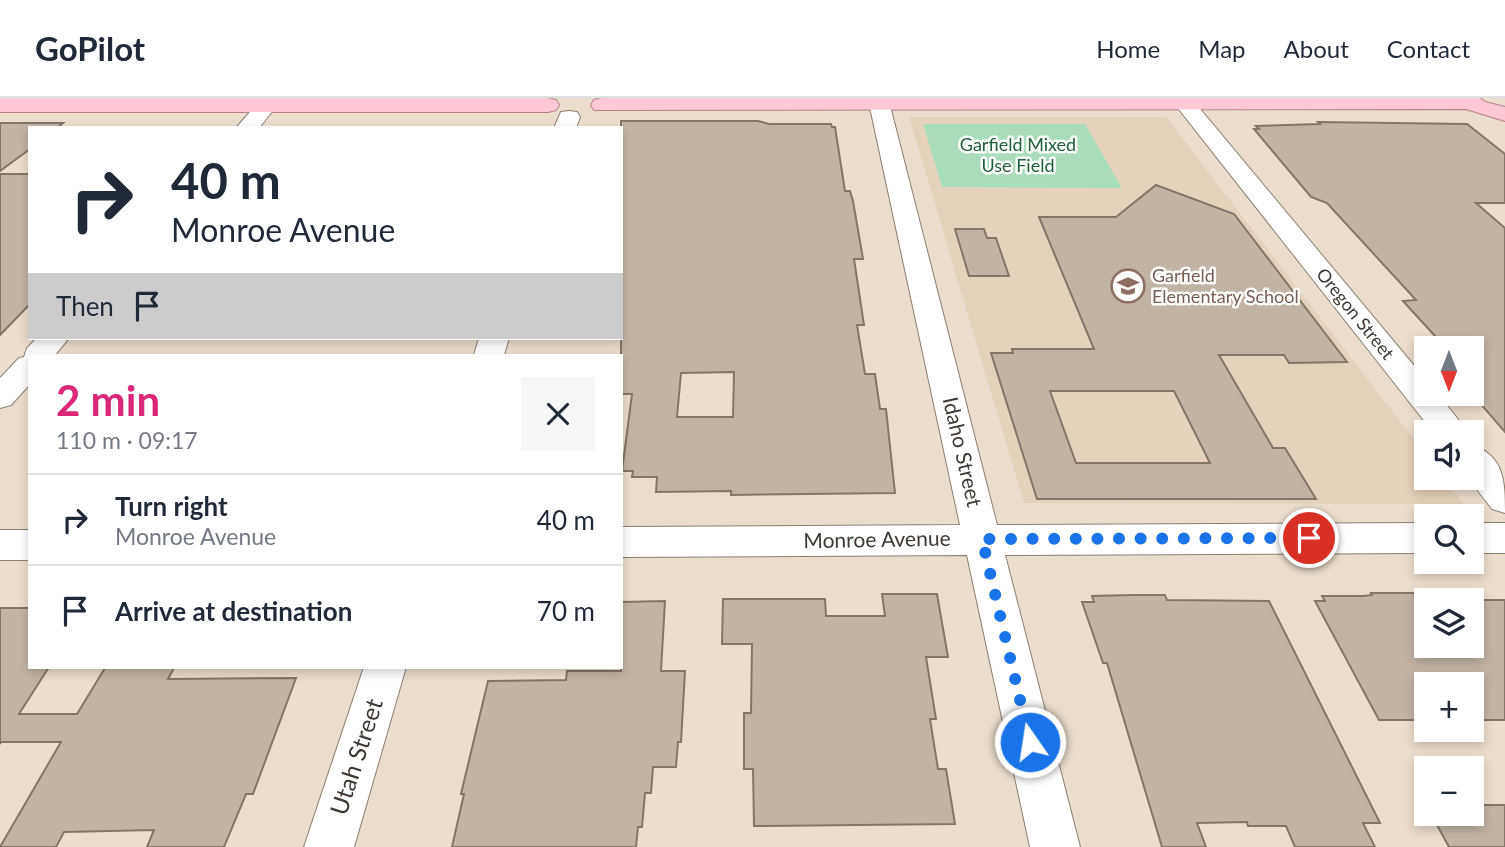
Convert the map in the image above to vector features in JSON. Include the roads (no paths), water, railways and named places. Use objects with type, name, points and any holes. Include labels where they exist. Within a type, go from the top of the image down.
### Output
[{"type":"main road","points":[[0,106],[270,102],[590,114],[600,101],[1468,100],[1485,110],[1505,114]]},
{"type":"street","name":"Oregon Street","points":[[1182,100],[1441,420]]},
{"type":"street","name":"Idaho Street","points":[[879,101],[1055,847]]},
{"type":"street","points":[[249,126],[270,102]]},
{"type":"street","points":[[39,354],[52,340]]},
{"type":"street","points":[[0,397],[28,367]]},
{"type":"street","points":[[1484,473],[1505,499]]},
{"type":"street","name":"Monroe Avenue","points":[[623,542],[1414,538]]},
{"type":"street","points":[[1484,538],[1505,538]]},
{"type":"street","points":[[0,545],[28,545]]},
{"type":"street","name":"Utah Street","points":[[328,847],[385,669]]},
{"type":"place","name":"Garfield Elementary School","points":[[1128,286]]},
{"type":"park label","name":"Garfield Mixed Use Field","points":[[1018,155]]}]
